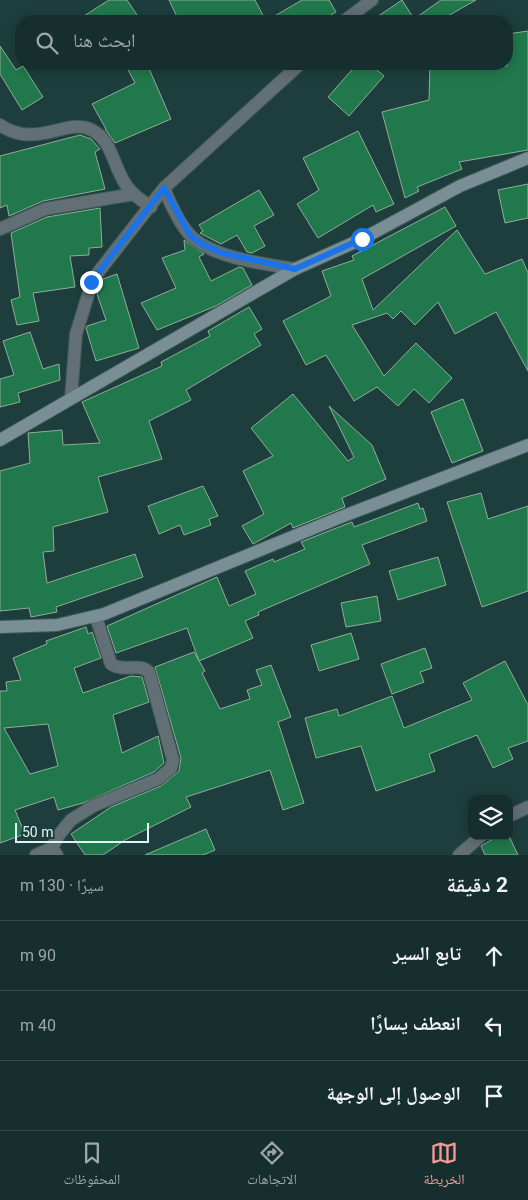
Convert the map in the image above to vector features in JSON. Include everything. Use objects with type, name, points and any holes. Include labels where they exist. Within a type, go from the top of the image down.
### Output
[{"type":"street","points":[[352,15],[372,0]]},
{"type":"street","points":[[71,398],[76,334],[91,282],[164,188],[293,70]]},
{"type":"street","points":[[0,125],[22,136],[81,127],[96,132],[106,145],[122,178],[134,194],[151,207]]},
{"type":"street","points":[[0,440],[295,269],[362,239],[460,186],[528,158]]},
{"type":"street","points":[[164,188],[186,230],[202,244],[222,253],[295,269]]},
{"type":"street","points":[[0,229],[45,209],[134,194]]},
{"type":"street","points":[[0,627],[57,625],[96,617],[341,517],[528,445]]},
{"type":"street","points":[[36,855],[54,852],[58,836],[71,820],[94,806],[158,779],[171,768],[173,760],[149,672],[139,666],[122,668],[111,664],[96,617]]},
{"type":"street","points":[[513,814],[528,807]]},
{"type":"street","points":[[459,855],[476,840]]},
{"type":"building","points":[[109,0],[127,0],[137,15],[85,15]]},
{"type":"building","points":[[169,0],[255,0],[263,15],[176,15]]},
{"type":"building","points":[[302,0],[329,0],[336,12],[331,15],[276,15]]},
{"type":"building","points":[[402,0],[411,15],[380,15]]},
{"type":"building","points":[[441,0],[476,0],[450,15],[420,15]]},
{"type":"building","points":[[528,31],[528,150],[459,162],[462,169],[417,187],[419,191],[405,198],[382,112],[429,100],[430,70],[513,70],[513,33]]},
{"type":"building","points":[[0,46],[15,70],[26,70],[43,97],[22,110],[0,74]]},
{"type":"building","points":[[128,70],[150,70],[171,119],[115,143],[105,129],[92,104],[135,83]]},
{"type":"building","points":[[352,70],[377,70],[384,76],[349,116],[328,97]]},
{"type":"building","points":[[358,131],[394,204],[376,212],[373,205],[318,238],[297,204],[319,190],[303,158]]},
{"type":"building","points":[[80,135],[91,139],[100,149],[95,152],[105,189],[43,201],[9,216],[7,205],[0,208],[0,156]]},
{"type":"building","points":[[528,184],[528,218],[505,223],[498,190]]},
{"type":"building","points":[[259,190],[274,215],[254,226],[265,246],[252,253],[247,252],[237,235],[221,244],[200,233],[203,231],[199,225]]},
{"type":"building","points":[[445,207],[456,226],[362,279],[373,310],[457,230],[485,274],[522,259],[528,273],[528,371],[496,312],[455,334],[438,302],[415,325],[401,311],[393,319],[387,313],[352,325],[384,376],[416,343],[452,378],[429,403],[414,389],[398,406],[377,387],[354,401],[326,355],[306,365],[283,321],[331,296],[322,271],[354,260],[352,256]]},
{"type":"building","points":[[100,208],[102,247],[89,248],[89,255],[70,256],[75,287],[33,293],[39,321],[17,325],[11,300],[20,297],[11,233],[47,217]]},
{"type":"building","points":[[184,240],[204,254],[199,257],[211,281],[239,267],[243,268],[252,285],[216,306],[157,330],[141,303],[176,288],[162,258],[185,250]]},
{"type":"building","points":[[117,274],[139,348],[96,361],[86,328],[106,320],[97,294],[103,279]]},
{"type":"building","points":[[249,307],[262,329],[254,334],[261,345],[186,390],[191,400],[149,421],[162,459],[98,477],[108,512],[53,527],[54,551],[43,552],[47,583],[135,554],[143,577],[56,607],[57,612],[31,617],[29,608],[0,611],[0,471],[30,463],[28,433],[62,430],[63,445],[100,443],[82,402],[162,366],[161,362],[210,336],[208,331]]},
{"type":"building","points":[[30,332],[43,369],[59,364],[60,380],[18,393],[20,402],[0,407],[0,379],[14,375],[3,341]]},
{"type":"building","points":[[293,394],[348,461],[354,457],[329,406],[372,445],[386,479],[342,498],[345,507],[293,528],[291,523],[253,544],[242,526],[264,514],[243,471],[273,456],[251,428]]},
{"type":"building","points":[[463,399],[483,451],[452,463],[431,412]]},
{"type":"building","points":[[203,486],[218,516],[209,519],[211,525],[184,535],[180,525],[159,534],[148,506]]},
{"type":"building","points":[[481,493],[488,519],[528,506],[528,591],[482,607],[447,502]]},
{"type":"building","points":[[418,503],[420,509],[423,508],[427,521],[362,545],[370,564],[258,612],[259,615],[245,621],[253,638],[199,661],[187,628],[116,653],[107,626],[217,577],[229,606],[256,594],[245,571],[273,559],[274,562],[305,549],[301,542],[344,525],[352,522],[354,527]]},
{"type":"building","points":[[438,557],[446,585],[398,600],[389,571]]},
{"type":"building","points":[[377,596],[381,621],[346,627],[341,603]]},
{"type":"building","points":[[86,627],[88,634],[92,632],[101,658],[74,668],[83,693],[131,676],[142,677],[149,702],[113,715],[122,753],[158,736],[164,763],[154,772],[83,803],[58,810],[54,797],[15,810],[25,834],[0,843],[0,691],[7,691],[6,682],[21,680],[13,658],[47,644],[46,641]],"holes":[[[48,724],[58,766],[30,774],[4,728]]]},
{"type":"building","points":[[351,633],[359,659],[319,671],[311,645]]},
{"type":"building","points":[[425,648],[432,668],[420,672],[424,682],[392,694],[381,664]]},
{"type":"building","points":[[194,652],[205,671],[202,673],[220,709],[250,699],[247,690],[262,685],[256,670],[271,665],[291,717],[278,722],[304,803],[283,810],[270,770],[186,797],[191,807],[125,840],[103,855],[85,855],[71,834],[111,807],[161,786],[179,771],[181,758],[155,667]]},
{"type":"building","points":[[505,661],[528,705],[528,741],[508,748],[513,759],[493,768],[477,735],[429,754],[435,771],[376,791],[361,746],[316,758],[305,718],[337,709],[339,716],[392,696],[404,728],[472,700],[463,683]]},
{"type":"building","points":[[206,829],[215,850],[203,855],[145,855]]},
{"type":"building","points":[[491,840],[511,840],[518,855],[485,855],[481,846]]},
{"type":"route","points":[[91,282],[164,188],[170,202],[190,235],[202,244],[222,253],[295,269],[362,239]]}]
